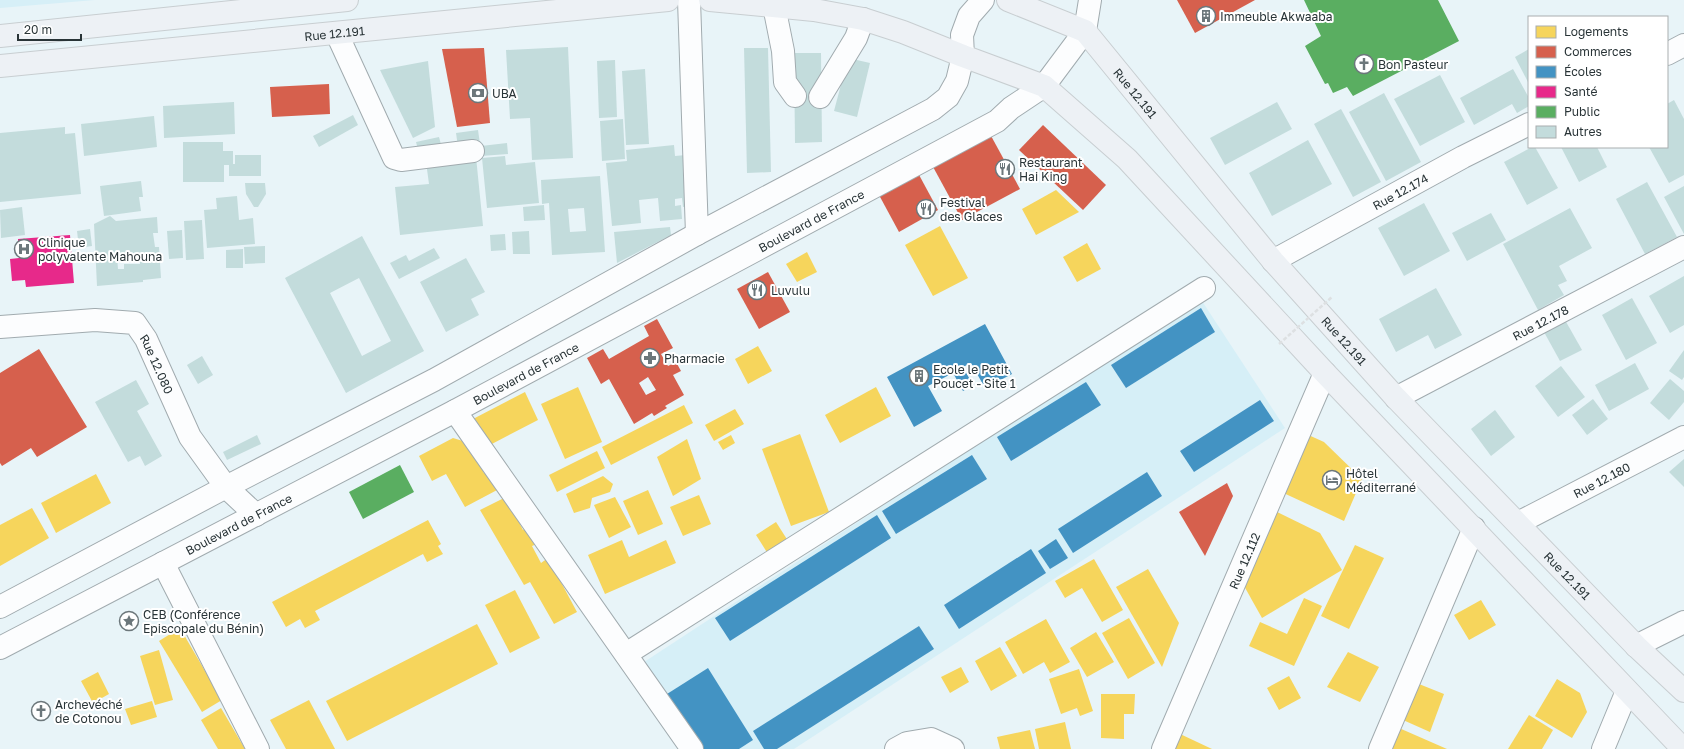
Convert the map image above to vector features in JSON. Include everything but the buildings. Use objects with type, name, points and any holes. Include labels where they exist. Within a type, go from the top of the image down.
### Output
[{"type":"main road","points":[[0,36],[262,4],[347,0]]},
{"type":"main road","name":"Rue 12.191","points":[[0,66],[337,34],[668,0]]},
{"type":"main road","points":[[710,0],[814,10],[863,19],[903,32],[1044,86],[1127,159],[1326,373],[1683,749]]},
{"type":"main road","name":"Rue 12.191","points":[[1008,0],[1085,31],[1273,261],[1396,398],[1636,646],[1684,691]]},
{"type":"street","points":[[689,0],[697,234]]},
{"type":"street","points":[[0,606],[434,380],[697,234],[933,109],[948,97],[957,81],[963,56],[962,35],[966,22],[969,16],[983,0]]},
{"type":"street","points":[[1085,31],[1090,0]]},
{"type":"street","points":[[774,6],[783,51],[785,82],[795,96]]},
{"type":"street","points":[[820,97],[856,38],[863,19]]},
{"type":"street","name":"Boulevard de France","points":[[0,648],[455,411],[997,120],[1011,108],[1044,86],[1085,31]]},
{"type":"street","points":[[337,34],[394,158],[402,160],[473,151]]},
{"type":"street","points":[[1668,53],[1684,45]]},
{"type":"street","name":"Rue 12.174","points":[[1273,261],[1463,157],[1528,124]]},
{"type":"street","name":"Rue 12.178","points":[[1396,398],[1684,247]]},
{"type":"street","points":[[626,654],[1204,288]]},
{"type":"street","name":"Rue 12.080","points":[[0,327],[95,320],[135,323],[146,338],[190,437],[226,487],[256,515]]},
{"type":"street","name":"Rue 12.112","points":[[1163,749],[1326,373]]},
{"type":"street","points":[[455,411],[692,749]]},
{"type":"street","name":"Rue 12.180","points":[[1518,523],[1684,437]]},
{"type":"street","points":[[1380,749],[1474,528]]},
{"type":"street","points":[[163,563],[258,749]]},
{"type":"street","points":[[1636,646],[1684,622]]},
{"type":"street","points":[[1602,749],[1627,691]]},
{"type":"street","points":[[896,749],[907,743],[931,739],[953,749]]},
{"type":"path","points":[[1279,344],[1332,297]]},
{"type":"shaded area","points":[[0,0],[95,0],[0,8]]},
{"type":"shaded area","points":[[1200,298],[1285,428],[794,749],[696,749],[641,664]]},
{"type":"place","name":"Immeuble Akwaaba","points":[[1206,16]]},
{"type":"place","name":"Bon Pasteur","points":[[1364,64]]},
{"type":"place","name":"UBA","points":[[478,93]]},
{"type":"place","name":"Restaurant Hai King","points":[[1005,169]]},
{"type":"place","name":"Festival des Glaces","points":[[926,209]]},
{"type":"place","name":"Clinique polyvalente Mahouna","points":[[24,249]]},
{"type":"place","name":"Luvulu","points":[[757,290]]},
{"type":"place","name":"Pharmacie","points":[[650,358]]},
{"type":"place","name":"Ecole le Petit Poucet - Site 1","points":[[919,376]]},
{"type":"place","name":"Hôtel Méditerrané","points":[[1332,480]]},
{"type":"place","name":"CEB (Conférence Episcopale du Bénin)","points":[[129,621]]},
{"type":"place","name":"Archevéché de Cotonou","points":[[41,711]]}]
